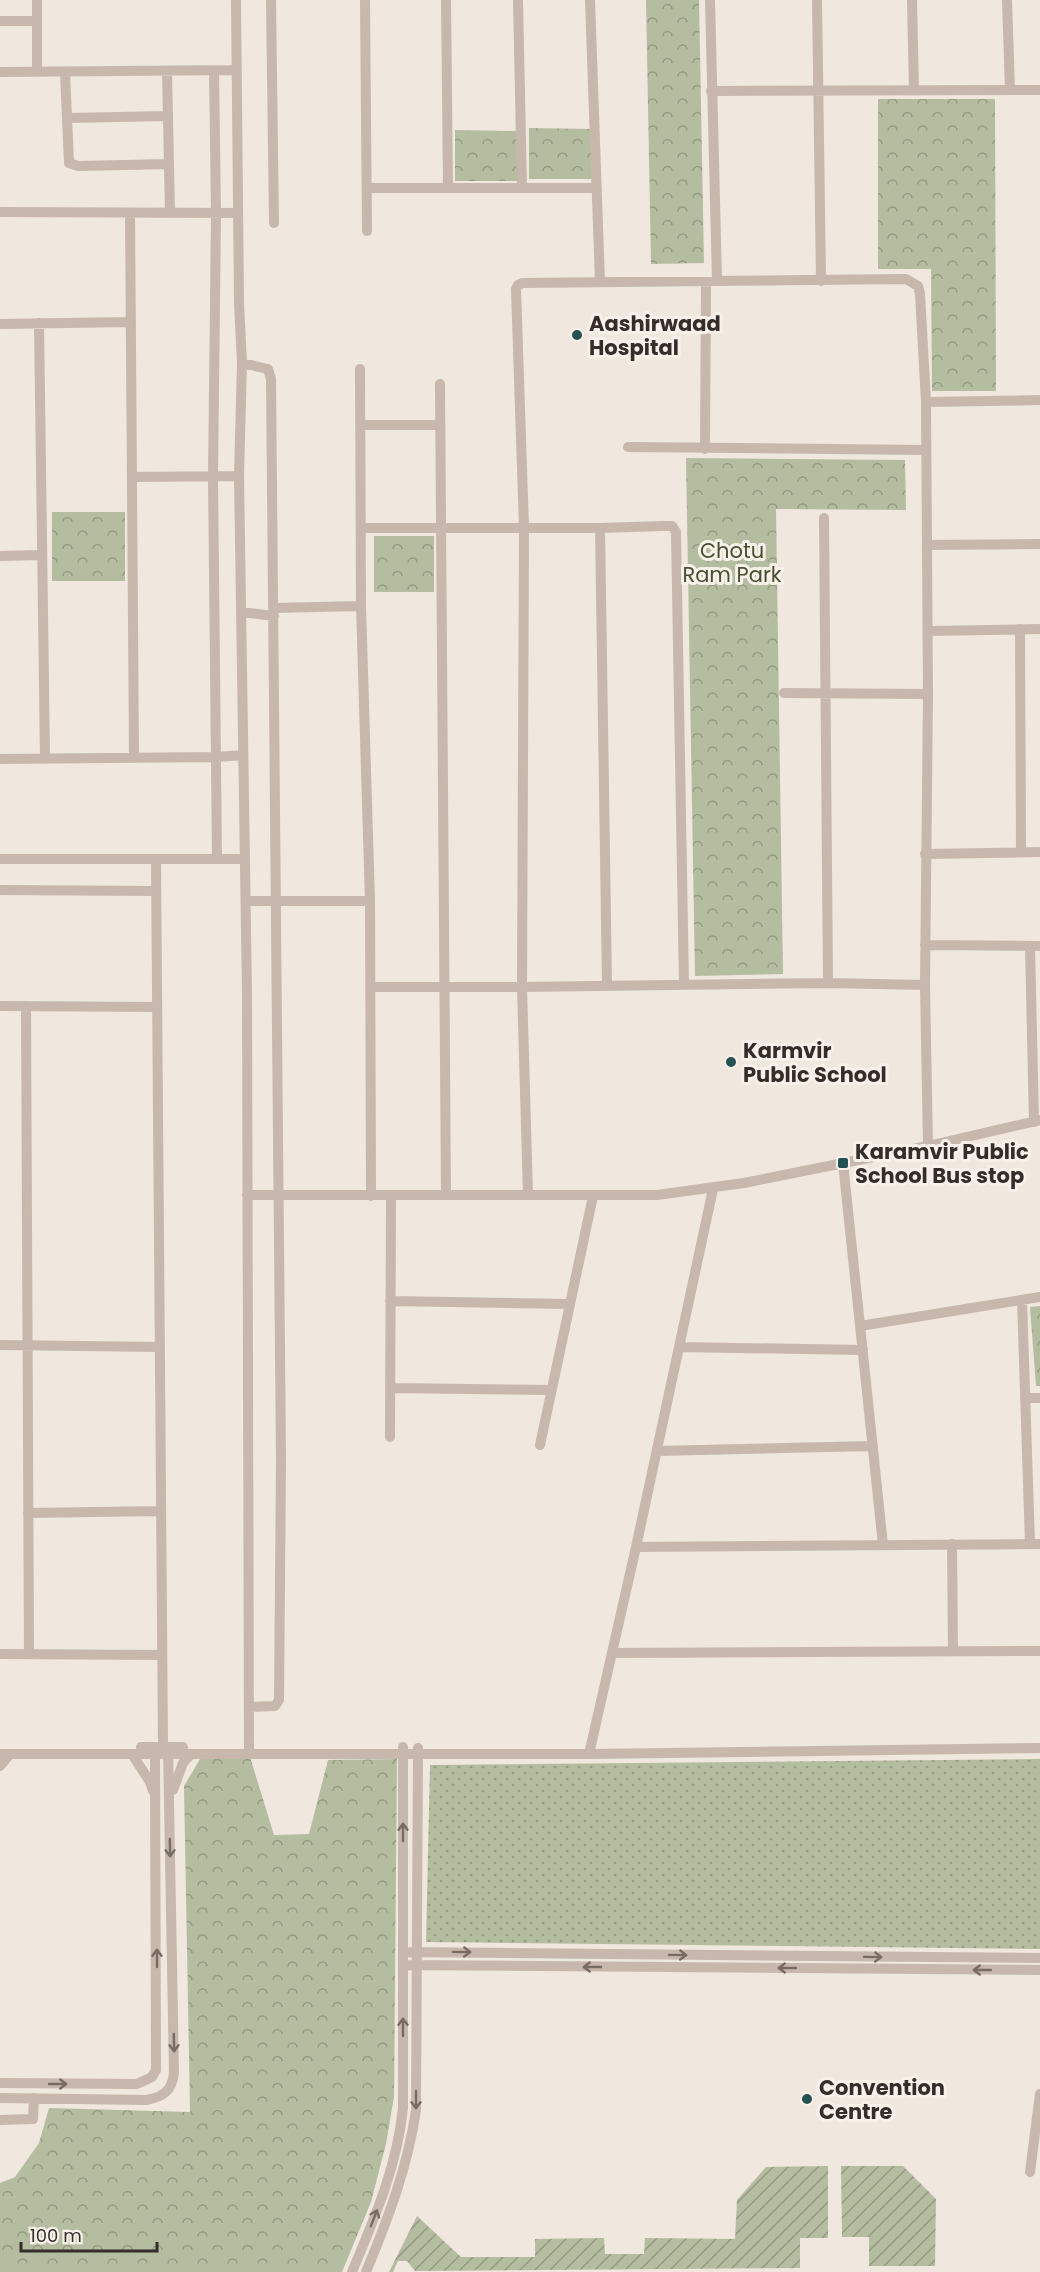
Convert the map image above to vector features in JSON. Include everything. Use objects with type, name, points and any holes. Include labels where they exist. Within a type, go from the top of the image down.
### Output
[{"type":"street","points":[[36,72],[37,0]]},
{"type":"street","points":[[236,0],[242,363],[241,612],[246,901],[249,1750]]},
{"type":"street","points":[[271,0],[274,223]]},
{"type":"street","points":[[365,0],[367,231]]},
{"type":"street","points":[[446,0],[448,188]]},
{"type":"street","points":[[518,0],[522,188]]},
{"type":"street","points":[[590,0],[600,282]]},
{"type":"street","points":[[705,449],[712,281],[710,0]]},
{"type":"street","points":[[817,0],[821,281]]},
{"type":"street","points":[[912,0],[914,90]]},
{"type":"street","points":[[1007,0],[1010,90]]},
{"type":"street","points":[[0,21],[37,21]]},
{"type":"street","points":[[0,72],[236,70]]},
{"type":"street","points":[[167,71],[170,213]]},
{"type":"street","points":[[214,71],[216,214],[213,476],[217,859]]},
{"type":"street","points":[[65,72],[68,160],[72,165],[169,164]]},
{"type":"street","points":[[711,91],[1040,90]]},
{"type":"street","points":[[66,118],[168,116]]},
{"type":"street","points":[[367,188],[596,188]]},
{"type":"street","points":[[0,212],[238,213]]},
{"type":"street","points":[[130,213],[134,758]]},
{"type":"street","points":[[528,1195],[522,987],[524,528],[516,290],[522,283],[906,279],[918,286],[926,402],[928,693],[925,986],[928,1146]]},
{"type":"street","points":[[0,324],[131,322]]},
{"type":"street","points":[[39,323],[45,758]]},
{"type":"street","points":[[242,363],[268,369],[272,379],[281,1460],[279,1700],[275,1706],[249,1707]]},
{"type":"street","points":[[360,369],[361,606],[370,901],[371,1196]]},
{"type":"street","points":[[440,384],[446,1195]]},
{"type":"street","points":[[926,402],[1040,400]]},
{"type":"street","points":[[361,425],[440,425]]},
{"type":"street","points":[[628,447],[926,450]]},
{"type":"street","points":[[132,477],[240,476]]},
{"type":"street","points":[[824,518],[828,983]]},
{"type":"street","points":[[361,528],[672,526],[676,532],[684,985]]},
{"type":"street","points":[[600,528],[607,985]]},
{"type":"street","points":[[927,545],[1040,544]]},
{"type":"street","points":[[0,556],[42,555]]},
{"type":"street","points":[[241,612],[361,606]]},
{"type":"street","points":[[928,632],[1040,628]]},
{"type":"street","points":[[1020,629],[1021,852]]},
{"type":"street","points":[[784,693],[928,693]]},
{"type":"street","points":[[0,759],[243,755]]},
{"type":"street","points":[[925,854],[1040,852]]},
{"type":"street","points":[[0,859],[245,859]]},
{"type":"street","points":[[0,2083],[137,2084],[152,2078],[157,2061],[157,1803],[162,1750],[162,1655],[156,859]]},
{"type":"street","points":[[0,890],[156,891]]},
{"type":"street","points":[[246,901],[370,901]]},
{"type":"street","points":[[247,1195],[657,1195],[713,1189],[928,1146],[1037,1121],[1035,946],[925,945]]},
{"type":"street","points":[[371,987],[828,983],[925,986]]},
{"type":"street","points":[[0,1006],[157,1007]]},
{"type":"street","points":[[26,1006],[29,1654]]},
{"type":"street","points":[[843,1163],[883,1545]]},
{"type":"street","points":[[590,1751],[713,1189]]},
{"type":"street","points":[[390,1437],[391,1196]]},
{"type":"street","points":[[540,1445],[593,1196]]},
{"type":"street","points":[[860,1326],[1040,1297]]},
{"type":"street","points":[[636,1547],[1035,1544],[1025,1398],[1022,1300]]},
{"type":"street","points":[[390,1301],[570,1304]]},
{"type":"street","points":[[0,1345],[160,1347]]},
{"type":"street","points":[[679,1347],[863,1350]]},
{"type":"street","points":[[390,1388],[551,1390]]},
{"type":"street","points":[[1025,1398],[1040,1398]]},
{"type":"street","points":[[657,1451],[873,1446]]},
{"type":"street","points":[[28,1513],[161,1511]]},
{"type":"street","points":[[952,1544],[953,1651]]},
{"type":"street","points":[[612,1653],[1040,1651]]},
{"type":"street","points":[[0,1654],[162,1655]]},
{"type":"street","points":[[590,1751],[1040,1741]]},
{"type":"street","points":[[0,1747],[403,1751],[1040,1748]]},
{"type":"street","points":[[0,1766],[5,1754],[132,1754],[162,1750],[191,1754],[249,1750]]},
{"type":"street","points":[[0,2098],[146,2100],[158,2098],[168,2091],[173,2082],[169,1806],[162,1750]]},
{"type":"street","points":[[352,2272],[391,2174],[400,2141],[403,2108],[403,1751]]},
{"type":"street","points":[[366,2272],[402,2176],[411,2143],[416,2110],[418,1751]]},
{"type":"street","points":[[132,1754],[150,1782],[157,1803]]},
{"type":"street","points":[[169,1806],[174,1783],[183,1763],[191,1754]]},
{"type":"street","points":[[403,1952],[1040,1958]]},
{"type":"street","points":[[403,1965],[1040,1970]]},
{"type":"street","points":[[1030,2172],[1040,2094]]},
{"type":"street","points":[[0,2120],[33,2119],[34,2098]]},
{"type":"green space","points":[[646,0],[699,0],[704,263],[651,264]]},
{"type":"green space","points":[[878,99],[995,99],[996,391],[932,391],[931,269],[878,269]]},
{"type":"green space","points":[[529,128],[592,129],[592,179],[529,179]]},
{"type":"green space","points":[[455,130],[517,131],[517,181],[455,181]]},
{"type":"green space","name":"Chotu Ram Park","points":[[686,458],[905,460],[906,510],[776,509],[783,974],[695,976]]},
{"type":"green space","points":[[52,512],[125,512],[125,581],[52,581]]},
{"type":"green space","points":[[374,536],[434,536],[434,592],[374,592]]},
{"type":"green space","points":[[1040,1306],[1040,1386],[1036,1386],[1030,1307]]},
{"type":"green space","points":[[250,1757],[274,1835],[309,1834],[328,1760],[397,1759],[394,2097],[386,2144],[371,2202],[342,2272],[0,2272],[0,2183],[15,2177],[39,2143],[49,2108],[190,2112],[184,1786],[200,1759]]},
{"type":"green space","points":[[1040,1759],[1040,1949],[426,1942],[430,1765]]},
{"type":"green space","points":[[828,2166],[828,2238],[800,2238],[800,2268],[415,2271],[407,2261],[398,2261],[393,2272],[389,2272],[417,2216],[461,2257],[535,2257],[535,2239],[604,2238],[605,2254],[644,2254],[645,2238],[735,2239],[737,2200],[766,2167]]},
{"type":"green space","points":[[841,2166],[903,2166],[936,2199],[935,2266],[869,2266],[869,2237],[842,2237]]},
{"type":"place","name":"Aashirwaad Hospital","points":[[577,335]]},
{"type":"place","name":"Karmvir Public School","points":[[731,1062]]},
{"type":"place","name":"Karamvir Public School Bus stop","points":[[843,1163]]},
{"type":"place","name":"Convention Centre","points":[[807,2099]]}]
